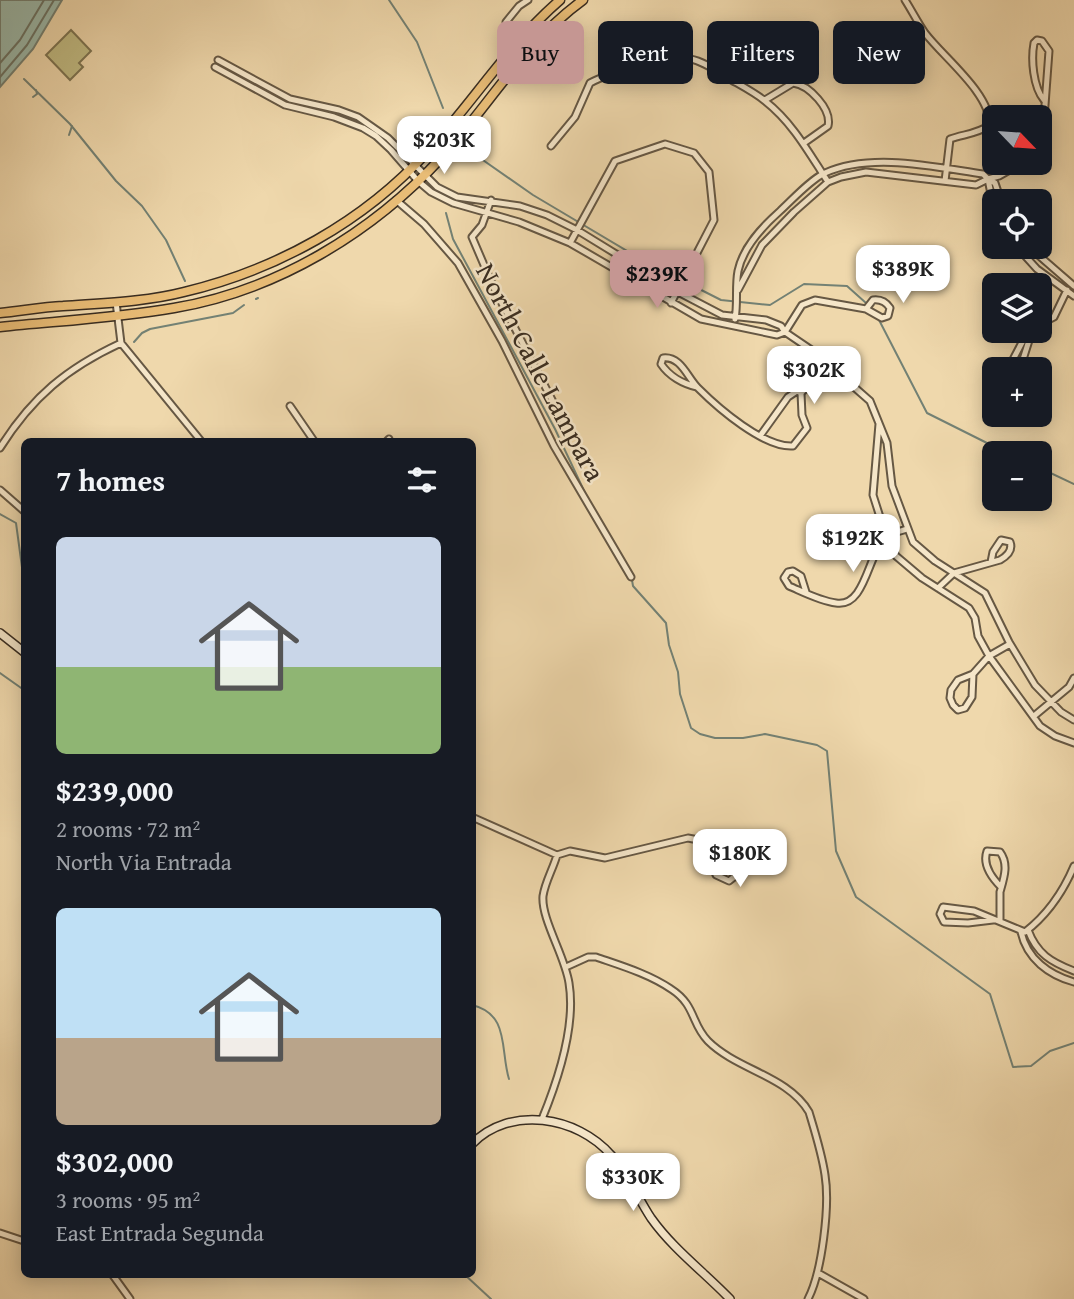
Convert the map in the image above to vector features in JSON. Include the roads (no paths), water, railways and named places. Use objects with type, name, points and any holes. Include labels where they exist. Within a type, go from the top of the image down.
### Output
[{"type":"main road","points":[[0,313],[182,293],[221,282],[279,259],[338,228],[411,168],[443,135],[517,41],[560,0]]},
{"type":"main road","points":[[0,327],[176,308],[251,287],[299,266],[335,246],[421,178],[443,155],[529,49],[552,25],[583,0]]},
{"type":"main road","points":[[0,633],[21,650]]},
{"type":"main road","points":[[476,1140],[489,1129],[508,1122],[542,1119],[589,1137],[610,1153],[623,1169],[652,1219],[694,1266],[730,1299]]},
{"type":"street","points":[[507,21],[528,0]]},
{"type":"street","points":[[905,0],[924,31],[982,97],[990,117],[989,125],[984,128],[973,134],[950,139],[945,181]]},
{"type":"street","points":[[1044,100],[1039,93],[1032,53],[1037,40],[1042,41],[1049,51],[1044,105]]},
{"type":"street","points":[[551,146],[575,117],[590,83],[607,74],[679,59],[692,59],[765,100],[788,122],[828,182]]},
{"type":"street","points":[[218,60],[290,99],[358,117],[388,138],[411,168]]},
{"type":"street","points":[[215,67],[285,105],[334,117],[363,128],[411,168],[431,192],[453,203],[519,222],[570,243],[701,319],[777,335],[785,332],[798,309],[815,300],[866,309]]},
{"type":"street","points":[[765,100],[793,83],[808,88],[828,113],[829,119],[828,126],[804,143]]},
{"type":"street","points":[[570,243],[615,160],[665,144],[694,153],[709,172],[714,220],[671,303]]},
{"type":"street","points":[[734,324],[737,273],[744,255],[771,219],[823,174],[865,163],[916,164],[983,174],[995,183],[997,189]]},
{"type":"street","points":[[738,290],[764,242],[828,182],[866,172],[976,185],[1001,175]]},
{"type":"street","points":[[421,178],[457,197],[491,200],[538,212],[577,230],[678,292],[722,315],[766,320],[781,326],[785,332],[829,365],[870,401],[887,443],[892,486],[913,542],[934,561],[985,593],[1010,644],[1035,685],[1061,712],[1074,720]]},
{"type":"street","points":[[988,179],[990,189]]},
{"type":"street","name":"North Calle Lampara","points":[[396,200],[425,224],[458,263],[502,341],[554,446],[631,577]]},
{"type":"street","name":"North Calle Lampara","points":[[491,200],[482,225],[472,237],[493,286],[563,421]]},
{"type":"street","points":[[757,235],[764,242]]},
{"type":"street","points":[[1028,259],[1037,269],[1074,296]]},
{"type":"street","points":[[1043,259],[1072,285],[1052,318]]},
{"type":"street","points":[[116,302],[121,343],[199,438]]},
{"type":"street","points":[[0,448],[31,405],[50,387],[92,357],[121,343]]},
{"type":"street","points":[[697,387],[690,386],[665,370],[661,364],[663,358],[670,357],[681,366],[697,387],[740,424],[776,445],[793,446],[807,428],[802,415],[801,393],[829,365]]},
{"type":"street","points":[[760,436],[788,397],[797,391],[801,393]]},
{"type":"street","points":[[290,406],[312,438]]},
{"type":"street","points":[[879,421],[873,495],[886,536],[896,556],[922,578],[968,608],[975,618],[978,636],[989,656],[1040,726],[1055,736],[1074,743]]},
{"type":"street","points":[[0,490],[21,508]]},
{"type":"street","points":[[806,592],[801,576],[793,571],[788,572],[784,578],[789,586],[837,603],[845,603],[860,588],[873,556],[886,536],[907,529]]},
{"type":"street","points":[[938,588],[954,573],[991,562],[1005,557],[1011,547],[1010,542],[1001,540],[998,543],[991,562]]},
{"type":"street","points":[[973,674],[972,697],[965,708],[958,709],[953,705],[951,690],[958,680],[973,674],[989,656],[1010,644]]},
{"type":"street","points":[[1034,716],[1069,687],[1074,678]]},
{"type":"street","points":[[476,819],[557,855],[570,851],[606,858],[688,838],[717,847],[733,864],[734,877],[729,881],[716,875],[705,844]]},
{"type":"street","points":[[996,921],[1005,874],[1003,855],[997,850],[987,851],[986,863],[991,875],[1001,887]]},
{"type":"street","points":[[542,1119],[556,1087],[568,1030],[570,998],[566,967],[544,910],[543,899],[557,855]]},
{"type":"street","points":[[1074,866],[1051,906],[1025,931],[1026,948],[1036,961],[1049,971],[1074,982]]},
{"type":"street","points":[[996,921],[944,922],[940,914],[943,907],[974,911],[1025,931],[1043,955],[1074,971]]},
{"type":"street","points":[[566,967],[588,957],[596,957],[654,978],[688,1002],[707,1040],[736,1061],[786,1089],[806,1105],[826,1177],[826,1208],[818,1273],[808,1299]]},
{"type":"street","points":[[0,1234],[21,1240]]},
{"type":"street","points":[[818,1273],[863,1299]]},
{"type":"street","points":[[115,1278],[130,1299]]},
{"type":"water","points":[[0,0],[62,0],[33,49],[0,87]]},
{"type":"waterway","points":[[389,0],[417,42],[443,108]]},
{"type":"waterway","points":[[24,79],[70,124],[116,181],[142,206],[166,240],[185,281]]},
{"type":"waterway","points":[[33,97],[37,94],[36,90]]},
{"type":"waterway","points":[[69,135],[72,126]]},
{"type":"waterway","points":[[470,151],[533,195],[644,261],[721,300],[770,305],[804,284],[847,286],[866,303]]},
{"type":"waterway","points":[[446,213],[453,239],[555,429],[586,495]]},
{"type":"waterway","points":[[134,342],[150,329],[233,313],[244,305]]},
{"type":"waterway","points":[[878,318],[927,413],[983,441]]},
{"type":"waterway","points":[[1052,474],[1074,484]]},
{"type":"waterway","points":[[0,514],[16,523],[21,560]]},
{"type":"waterway","points":[[632,580],[633,586],[666,623],[669,645],[678,672],[680,694],[691,728],[715,738],[743,738],[765,734],[817,745],[827,751],[836,851],[856,897],[990,994],[1013,1067],[1031,1066],[1050,1051],[1074,1043]]},
{"type":"waterway","points":[[0,673],[21,688]]},
{"type":"waterway","points":[[476,1007],[493,1016],[498,1025],[509,1079]]},
{"type":"waterway","points":[[468,1278],[491,1299]]}]
